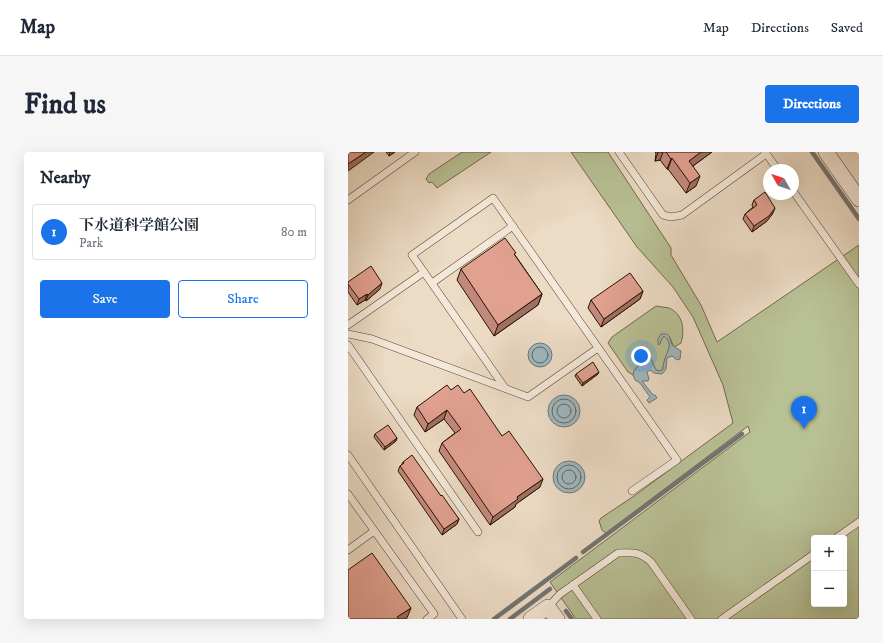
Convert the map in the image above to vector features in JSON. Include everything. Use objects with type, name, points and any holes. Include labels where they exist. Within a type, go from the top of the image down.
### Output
[{"type":"street","points":[[826,152],[859,199]]},
{"type":"street","points":[[531,619],[548,607],[557,619]]},
{"type":"lane","points":[[348,200],[415,152]]},
{"type":"lane","points":[[618,152],[663,215],[671,217],[682,215],[766,153],[774,164]]},
{"type":"lane","points":[[505,388],[412,255],[494,198],[677,460],[632,491]]},
{"type":"lane","points":[[799,199],[859,284]]},
{"type":"lane","points":[[432,283],[513,226]]},
{"type":"lane","points":[[348,325],[424,272]]},
{"type":"lane","points":[[348,334],[372,339],[528,397],[598,348]]},
{"type":"lane","points":[[348,346],[478,532]]},
{"type":"lane","points":[[348,455],[462,619]]},
{"type":"lane","points":[[348,494],[434,614],[427,619]]},
{"type":"lane","points":[[840,535],[859,522]]},
{"type":"lane","points":[[348,550],[374,531]]},
{"type":"lane","points":[[548,607],[560,594],[618,553],[630,552],[643,554],[651,562],[691,619]]},
{"type":"lane","points":[[722,619],[811,556]]},
{"type":"lane","points":[[573,585],[597,619]]},
{"type":"green space","points":[[462,152],[491,152],[437,188],[432,182],[429,183],[426,179],[429,174]]},
{"type":"green space","points":[[571,152],[608,152],[671,248],[671,255],[701,305],[717,342],[859,245],[859,619],[576,619],[550,582],[750,432],[748,426],[606,533],[602,530],[599,521],[601,518],[634,496],[733,423],[723,385],[693,317],[673,287],[637,247]]},
{"type":"green space","points":[[656,306],[669,308],[680,318],[683,328],[681,343],[674,347],[669,336],[661,334],[660,344],[664,336],[669,342],[663,369],[660,371],[656,370],[650,357],[645,357],[634,371],[633,375],[628,372],[608,343],[612,337]]},
{"type":"water","points":[[661,334],[667,334],[672,345],[681,351],[680,359],[677,360],[672,356],[667,358],[666,369],[662,374],[654,373],[650,370],[647,372],[649,379],[648,381],[642,381],[657,398],[649,403],[647,400],[650,397],[640,383],[635,380],[633,375],[634,371],[645,357],[650,357],[656,370],[660,371],[663,369],[669,342],[664,336],[658,345],[658,339]]},
{"type":"water","points":[[540,343],[548,347],[552,355],[548,363],[540,367],[532,363],[528,355],[532,347]]},
{"type":"water","points":[[561,395],[567,395],[576,399],[580,411],[576,423],[567,427],[561,427],[552,423],[548,414],[548,408],[552,399]]},
{"type":"water","points":[[566,461],[572,461],[581,465],[585,477],[581,489],[572,493],[566,493],[557,489],[553,480],[553,474],[557,465]]},
{"type":"building","points":[[348,152],[366,152],[348,164]]},
{"type":"building","points":[[666,152],[701,152],[689,161],[700,176],[690,183]]},
{"type":"building","points":[[763,193],[763,200],[770,200],[775,208],[769,216],[754,226],[745,214],[757,205],[754,200]]},
{"type":"building","points":[[505,238],[516,253],[514,254],[542,294],[498,325],[461,269]]},
{"type":"building","points":[[371,266],[382,283],[368,295],[367,294],[359,299],[348,282]]},
{"type":"building","points":[[630,273],[643,291],[604,319],[591,300]]},
{"type":"building","points":[[593,362],[599,372],[583,383],[576,374]]},
{"type":"building","points":[[447,385],[451,390],[458,385],[464,393],[470,389],[502,436],[509,431],[543,479],[517,497],[518,499],[493,517],[442,443],[461,429],[447,410],[428,424],[417,407]]},
{"type":"building","points":[[388,425],[397,438],[385,447],[375,434]]},
{"type":"building","points":[[412,455],[459,519],[444,529],[400,466]]},
{"type":"building","points":[[372,553],[411,608],[397,617],[399,619],[348,619],[348,570]]},
{"type":"waterway","points":[[812,152],[859,219]]},
{"type":"waterway","points":[[583,552],[742,434]]},
{"type":"waterway","points":[[494,619],[576,558]]},
{"type":"waterway","points":[[510,619],[550,589]]},
{"type":"waterway","points":[[566,611],[572,619]]},
{"type":"place","name":"下水道科学館公園","points":[[804,429]]}]
